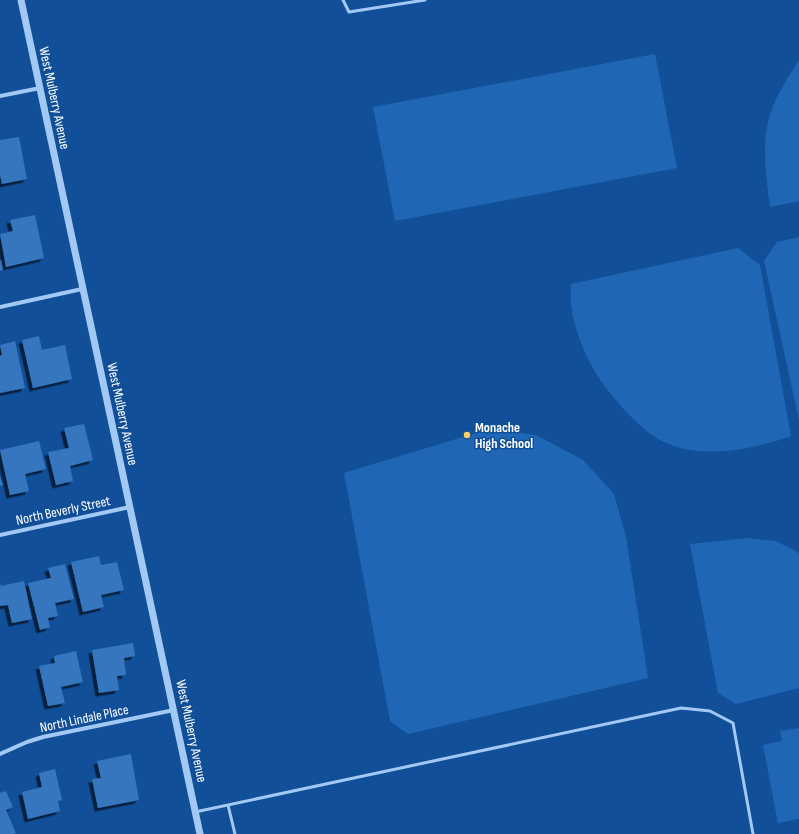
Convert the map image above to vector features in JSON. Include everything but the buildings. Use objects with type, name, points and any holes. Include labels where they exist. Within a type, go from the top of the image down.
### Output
[{"type":"street","name":"West Mulberry Avenue","points":[[21,0],[200,834]]},
{"type":"street","points":[[0,96],[40,88]]},
{"type":"street","points":[[0,307],[82,289]]},
{"type":"street","name":"North Beverly Street","points":[[0,535],[130,507]]},
{"type":"street","name":"North Lindale Place","points":[[0,754],[27,742],[43,737],[174,710]]},
{"type":"lane","points":[[343,0],[349,12],[424,0]]},
{"type":"lane","points":[[391,0],[392,5]]},
{"type":"lane","points":[[195,812],[681,708],[710,711],[733,723],[753,834]]},
{"type":"lane","points":[[228,805],[235,834]]},
{"type":"shaded area","points":[[655,54],[677,168],[395,221],[373,107]]},
{"type":"shaded area","points":[[799,60],[799,201],[770,207],[765,161],[767,126],[779,93]]},
{"type":"shaded area","points":[[799,237],[799,420],[764,261],[777,242]]},
{"type":"shaded area","points":[[738,248],[760,265],[791,436],[754,447],[728,451],[690,450],[674,446],[661,441],[639,425],[620,405],[595,373],[584,350],[573,316],[571,284]]},
{"type":"shaded area","points":[[489,429],[536,435],[583,460],[614,494],[626,537],[648,678],[408,734],[390,721],[344,473]]},
{"type":"shaded area","points":[[747,538],[776,541],[799,553],[799,688],[736,704],[718,693],[690,544]]},
{"type":"shaded area","points":[[799,728],[799,819],[778,823],[763,745],[782,741],[780,731]]},
{"type":"place","name":"Monache High School","points":[[467,435]]}]
